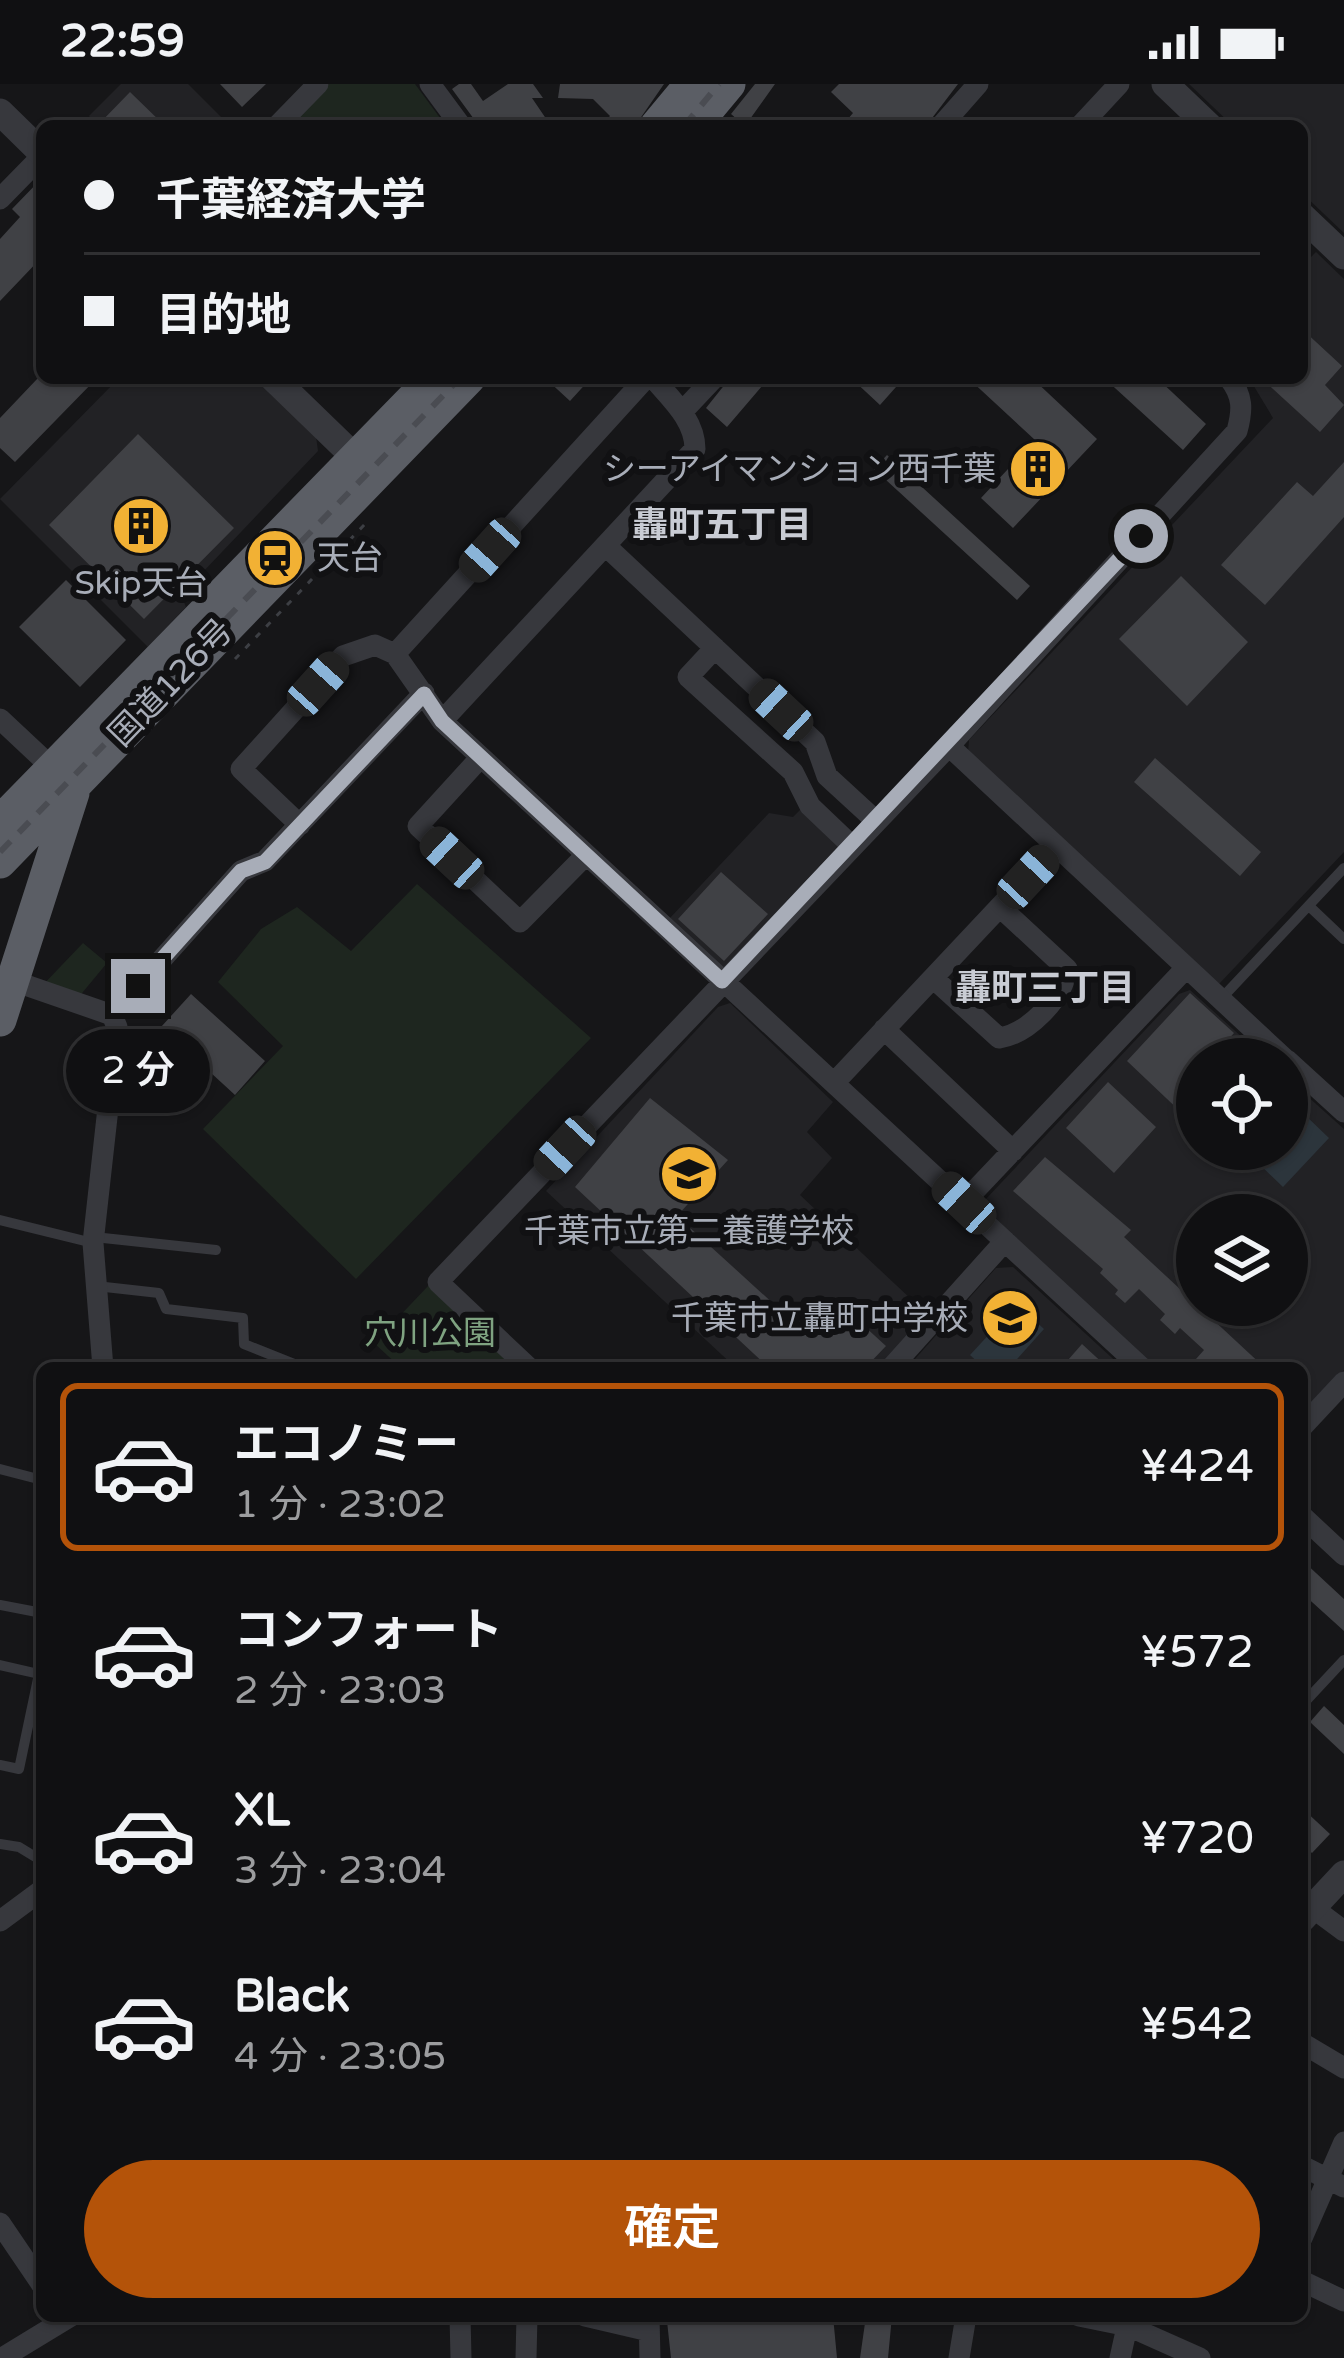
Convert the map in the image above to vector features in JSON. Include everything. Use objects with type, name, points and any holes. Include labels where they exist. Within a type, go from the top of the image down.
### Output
[{"type":"highway","points":[[661,120],[691,84]]},
{"type":"highway","points":[[699,120],[729,84]]},
{"type":"highway","name":"国道126号","points":[[0,822],[63,777],[364,466],[428,384]]},
{"type":"highway","name":"国道126号","points":[[0,862],[63,777],[97,720],[364,466],[463,384]]},
{"type":"highway","name":"国道126号","points":[[0,1020],[9,963],[63,777]]},
{"type":"street","points":[[284,120],[318,84]]},
{"type":"street","points":[[946,120],[978,84]]},
{"type":"street","points":[[1086,120],[1119,84]]},
{"type":"street","points":[[1166,84],[1203,120]]},
{"type":"street","points":[[434,87],[457,120]]},
{"type":"street","points":[[0,112],[36,149]]},
{"type":"street","points":[[0,199],[36,161]]},
{"type":"street","points":[[1308,228],[1344,256]]},
{"type":"street","points":[[279,384],[364,466]]},
{"type":"street","points":[[395,654],[644,384]]},
{"type":"street","points":[[442,721],[695,449],[695,436],[682,412],[656,384]]},
{"type":"street","points":[[682,412],[708,384]]},
{"type":"street","points":[[523,1362],[438,1282],[949,746],[1238,431],[1240,392],[1234,384]]},
{"type":"street","points":[[607,547],[814,742],[827,776],[876,821]]},
{"type":"street","points":[[300,825],[241,769],[343,656],[375,645],[395,654],[442,721],[1136,1362]]},
{"type":"street","points":[[715,648],[688,677],[794,772],[810,806],[852,846]]},
{"type":"street","points":[[112,1015],[241,871],[265,862],[424,694]]},
{"type":"street","points":[[0,719],[63,777]]},
{"type":"street","points":[[949,746],[1262,1038]]},
{"type":"street","points":[[481,758],[418,826],[520,922],[585,856]]},
{"type":"street","points":[[833,1083],[1056,847]]},
{"type":"street","points":[[933,978],[1000,1039],[1019,1035],[1065,986],[1067,969],[1000,907]]},
{"type":"street","points":[[9,963],[112,1015],[118,1027],[93,1240],[102,1362]]},
{"type":"street","points":[[964,1203],[1186,968]]},
{"type":"street","points":[[884,1030],[1012,1151]]},
{"type":"street","points":[[1308,1080],[1344,1112]]},
{"type":"street","points":[[896,1362],[1005,1241]]},
{"type":"street","points":[[1308,1421],[1344,1382]]},
{"type":"street","points":[[1308,1522],[1344,1555]]},
{"type":"street","points":[[1308,1913],[1344,1874]]},
{"type":"street","points":[[0,1921],[36,1895]]},
{"type":"street","points":[[1308,1914],[1344,1931]]},
{"type":"street","points":[[1308,2047],[1344,2068]]},
{"type":"street","points":[[1308,2228],[1336,2184],[1344,2142]]},
{"type":"street","points":[[1308,2169],[1336,2184]]},
{"type":"street","points":[[0,2223],[36,2276]]},
{"type":"street","points":[[1308,2285],[1344,2301]]},
{"type":"street","points":[[2,2358],[58,2322]]},
{"type":"street","points":[[460,2322],[461,2358]]},
{"type":"street","points":[[526,2358],[527,2322]]},
{"type":"street","points":[[959,2358],[965,2322]]},
{"type":"street","points":[[1120,2358],[1129,2322]]},
{"type":"street","points":[[1131,2322],[1200,2358]]},
{"type":"street","points":[[649,2324],[650,2358]]},
{"type":"lane","points":[[1220,1000],[1344,868]]},
{"type":"lane","points":[[1309,906],[1344,939]]},
{"type":"lane","points":[[0,1220],[93,1240],[216,1250]]},
{"type":"lane","points":[[96,1286],[159,1293],[166,1310],[243,1318],[244,1344],[289,1362]]},
{"type":"lane","points":[[0,1469],[36,1478]]},
{"type":"lane","points":[[0,1605],[36,1612]]},
{"type":"lane","points":[[1308,1699],[1344,1660]]},
{"type":"lane","points":[[0,1664],[36,1673]]},
{"type":"lane","points":[[0,1765],[19,1769],[36,1692]]},
{"type":"lane","points":[[0,1844],[19,1846],[36,1857]]},
{"type":"shaded area","points":[[121,84],[188,84],[224,120],[93,120],[89,116]]},
{"type":"shaded area","points":[[1189,84],[1344,84],[1344,233],[1308,199],[1308,120],[1227,120]]},
{"type":"shaded area","points":[[1316,252],[1344,279],[1344,852],[1219,984],[968,753],[969,740],[1273,418],[1253,384],[1308,384],[1308,260]]},
{"type":"shaded area","points":[[113,384],[270,384],[315,429],[318,451],[181,595],[186,607],[148,647],[0,499]]},
{"type":"shaded area","points":[[803,807],[847,849],[727,973],[669,919],[769,813],[793,817]]},
{"type":"shaded area","points":[[1190,990],[1243,1038],[1176,1038],[1176,1170],[1308,1170],[1308,1097],[1344,1129],[1344,1370],[1308,1409],[1308,1362],[1148,1362],[987,1213],[984,1201],[1179,994]]},
{"type":"shaded area","name":"千葉市立第二養護学校","points":[[730,1003],[833,1102],[807,1132],[832,1158],[800,1195],[927,1314],[883,1362],[730,1362],[546,1191],[718,1007]]},
{"type":"shaded area","points":[[1308,1118],[1329,1138],[1308,1160]]},
{"type":"shaded area","points":[[1265,1170],[1299,1170],[1283,1187]]},
{"type":"shaded area","name":"千葉市立轟町中学校","points":[[1013,1267],[1116,1362],[912,1362],[996,1268]]},
{"type":"shaded area","points":[[1017,1304],[1044,1329],[1014,1362],[978,1362],[970,1355]]},
{"type":"green space","points":[[329,84],[415,84],[442,120],[292,120]]},
{"type":"green space","points":[[417,884],[591,1038],[356,1279],[203,1129],[283,1046],[218,982],[261,929],[297,907],[351,951]]},
{"type":"green space","points":[[83,943],[107,963],[73,1004],[40,988]]},
{"type":"green space","name":"穴川公園","points":[[429,1285],[511,1362],[395,1362],[374,1343]]},
{"type":"building","points":[[220,84],[266,84],[242,107]]},
{"type":"building","points":[[471,84],[483,101],[508,84],[533,84],[543,98],[532,98],[547,120],[475,120],[452,89]]},
{"type":"building","points":[[560,84],[664,84],[639,120],[606,120],[610,116],[593,99],[558,98]]},
{"type":"building","points":[[755,84],[775,84],[749,120],[731,114]]},
{"type":"building","points":[[839,84],[958,84],[931,120],[847,120],[853,113],[831,92]]},
{"type":"building","points":[[130,92],[159,120],[103,120]]},
{"type":"building","points":[[36,184],[36,263],[0,301],[0,239],[20,217],[12,209]]},
{"type":"building","points":[[1308,335],[1342,366],[1325,385],[1344,405],[1320,432],[1268,384],[1308,384]]},
{"type":"building","points":[[36,380],[36,384],[91,384],[15,462],[0,448],[0,418]]},
{"type":"building","points":[[552,384],[586,384],[570,401]]},
{"type":"building","points":[[725,384],[764,384],[727,427],[706,408]]},
{"type":"building","points":[[857,384],[899,384],[880,405]]},
{"type":"building","name":"シーアイマンション西千葉","points":[[974,384],[1038,384],[1097,439],[1013,528],[981,498],[1035,440]]},
{"type":"building","points":[[1111,384],[1163,384],[1206,424],[1183,450]]},
{"type":"building","name":"Skip天台","points":[[138,434],[234,528],[144,619],[49,525]]},
{"type":"building","points":[[887,455],[1030,586],[1017,600],[874,469]]},
{"type":"building","points":[[1344,462],[1344,517],[1265,605],[1221,565],[1297,482],[1313,496]]},
{"type":"building","points":[[1181,576],[1248,642],[1187,706],[1119,639]]},
{"type":"building","points":[[66,580],[126,640],[80,687],[19,627]]},
{"type":"building","points":[[1155,758],[1261,852],[1240,876],[1134,782]]},
{"type":"building","points":[[721,872],[768,914],[724,961],[678,919]]},
{"type":"building","points":[[1190,993],[1234,1033],[1230,1038],[1176,1038],[1176,1107],[1127,1061]]},
{"type":"building","points":[[191,994],[265,1061],[235,1095],[161,1027]]},
{"type":"building","points":[[1108,1082],[1156,1127],[1114,1173],[1066,1128]]},
{"type":"building","points":[[650,1098],[728,1160],[677,1216],[810,1337],[840,1304],[886,1346],[871,1362],[763,1362],[575,1187]]},
{"type":"building","points":[[1045,1157],[1131,1230],[1124,1237],[1176,1285],[1176,1326],[1220,1326],[1259,1362],[1199,1362],[1196,1359],[1204,1350],[1180,1328],[1175,1334],[1160,1320],[1165,1314],[1139,1289],[1125,1303],[1100,1273],[1103,1269],[1013,1191]]},
{"type":"building","points":[[1082,1344],[1102,1362],[1066,1362]]},
{"type":"building","points":[[1308,1566],[1344,1599],[1344,1631],[1308,1598]]},
{"type":"building","points":[[1324,1706],[1344,1725],[1344,1754],[1310,1722]]},
{"type":"building","points":[[1308,1814],[1330,1834],[1312,1853],[1308,1849]]},
{"type":"building","points":[[667,2322],[834,2322],[837,2358],[671,2358]]},
{"type":"building","points":[[865,2322],[891,2322],[888,2358],[860,2358]]},
{"type":"railway","points":[[689,120],[719,84]]},
{"type":"railway","points":[[0,852],[454,384]]},
{"type":"place","name":"シーアイマンション西千葉","points":[[1038,469]]},
{"type":"place","name":"Skip天台","points":[[141,526]]},
{"type":"place","name":"天台","points":[[275,558]]},
{"type":"place","name":"千葉市立第二養護学校","points":[[689,1174]]},
{"type":"place","name":"千葉市立轟町中学校","points":[[1010,1318]]},
{"type":"district","name":"轟町五丁目","points":[[722,525]]},
{"type":"district","name":"轟町三丁目","points":[[1045,988]]},
{"type":"route","points":[[138,986],[241,871],[265,862],[424,694],[442,721],[722,981],[949,746],[1141,536]]}]
